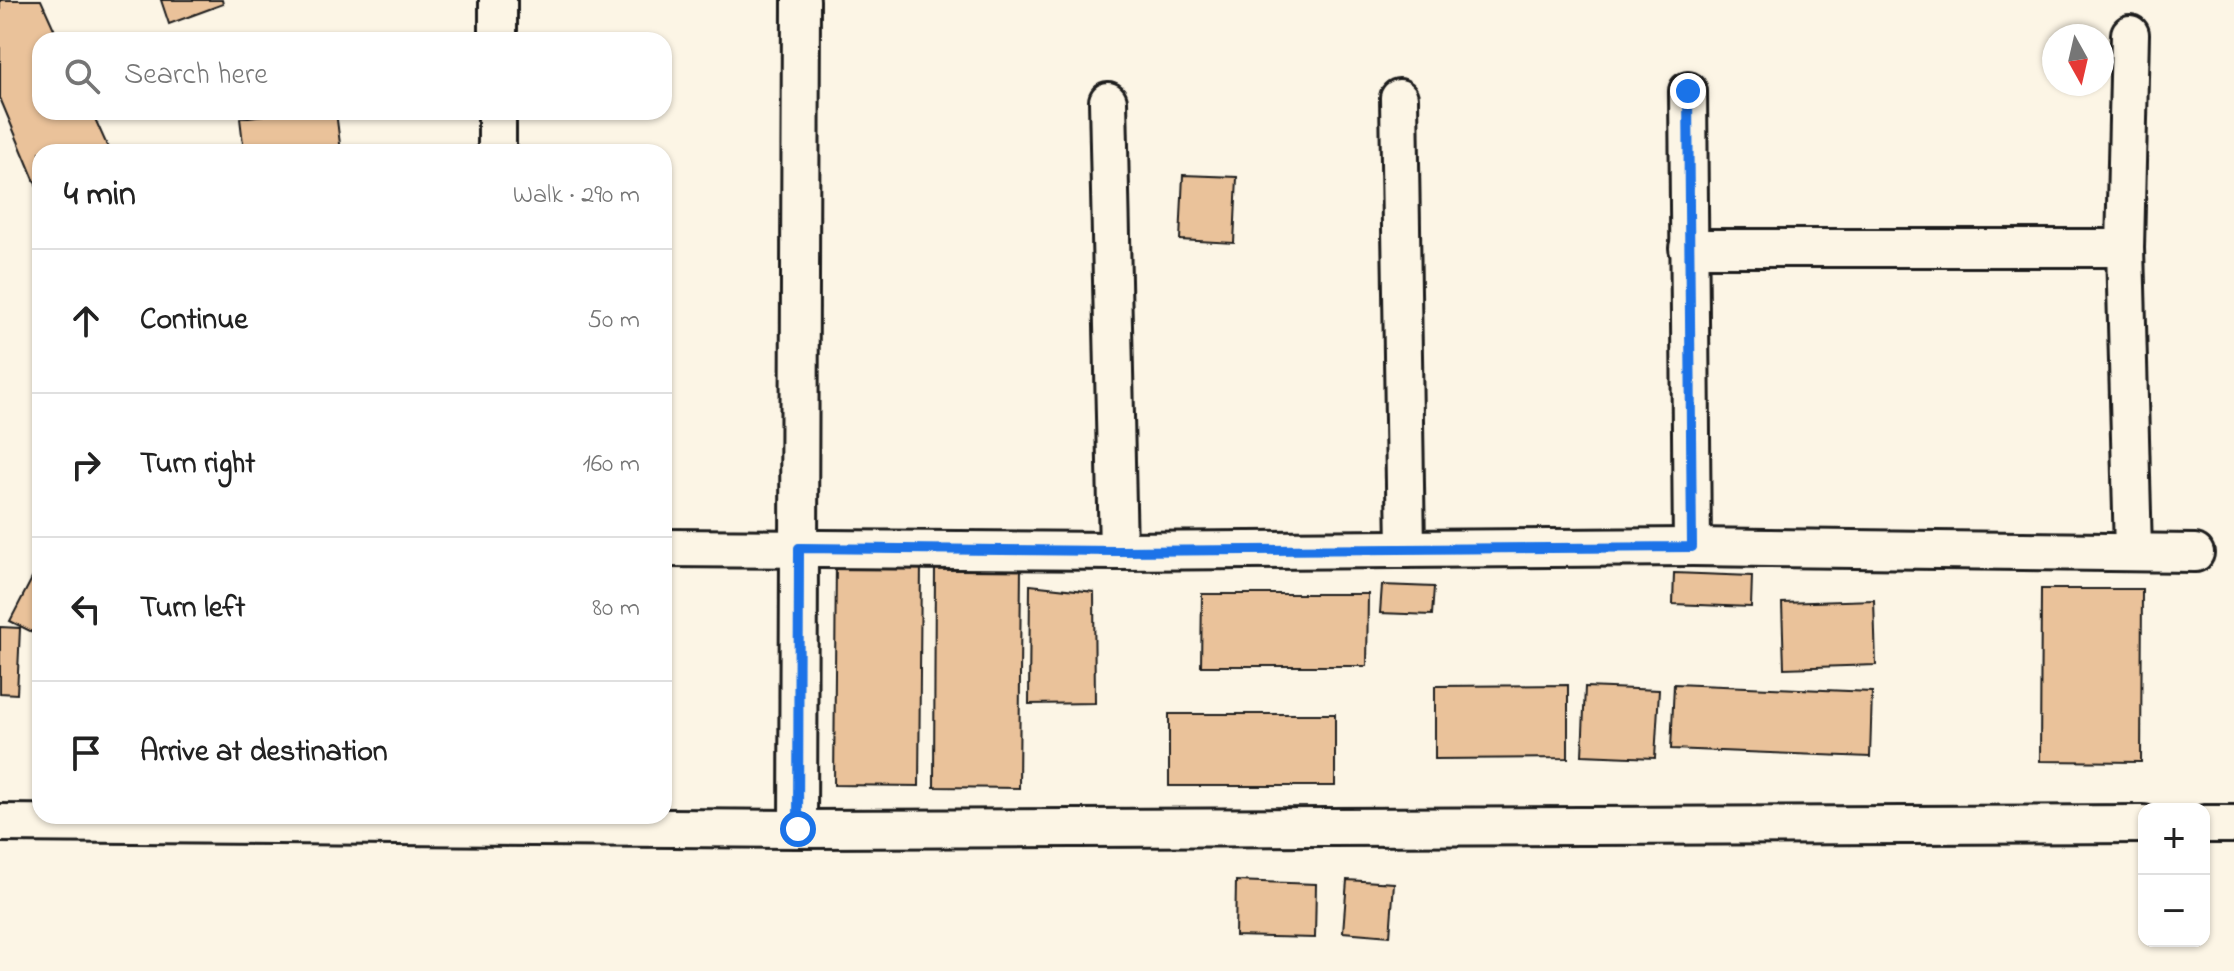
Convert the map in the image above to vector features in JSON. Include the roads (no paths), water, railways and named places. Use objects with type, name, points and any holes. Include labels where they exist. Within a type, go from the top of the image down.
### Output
[{"type":"street","points":[[498,0],[498,32]]},
{"type":"street","points":[[798,829],[801,0]]},
{"type":"street","points":[[2130,34],[2125,248],[2133,551]]},
{"type":"street","points":[[1688,91],[1692,547]]},
{"type":"street","points":[[1399,98],[1406,549]]},
{"type":"street","points":[[1108,101],[1118,551]]},
{"type":"street","points":[[497,120],[497,144]]},
{"type":"street","points":[[1688,248],[2125,248]]},
{"type":"street","points":[[672,548],[1118,551],[1692,547],[2195,553]]},
{"type":"street","points":[[0,823],[32,823]]},
{"type":"street","points":[[133,824],[798,829],[2138,824]]},
{"type":"street","points":[[2210,824],[2234,824]]}]
